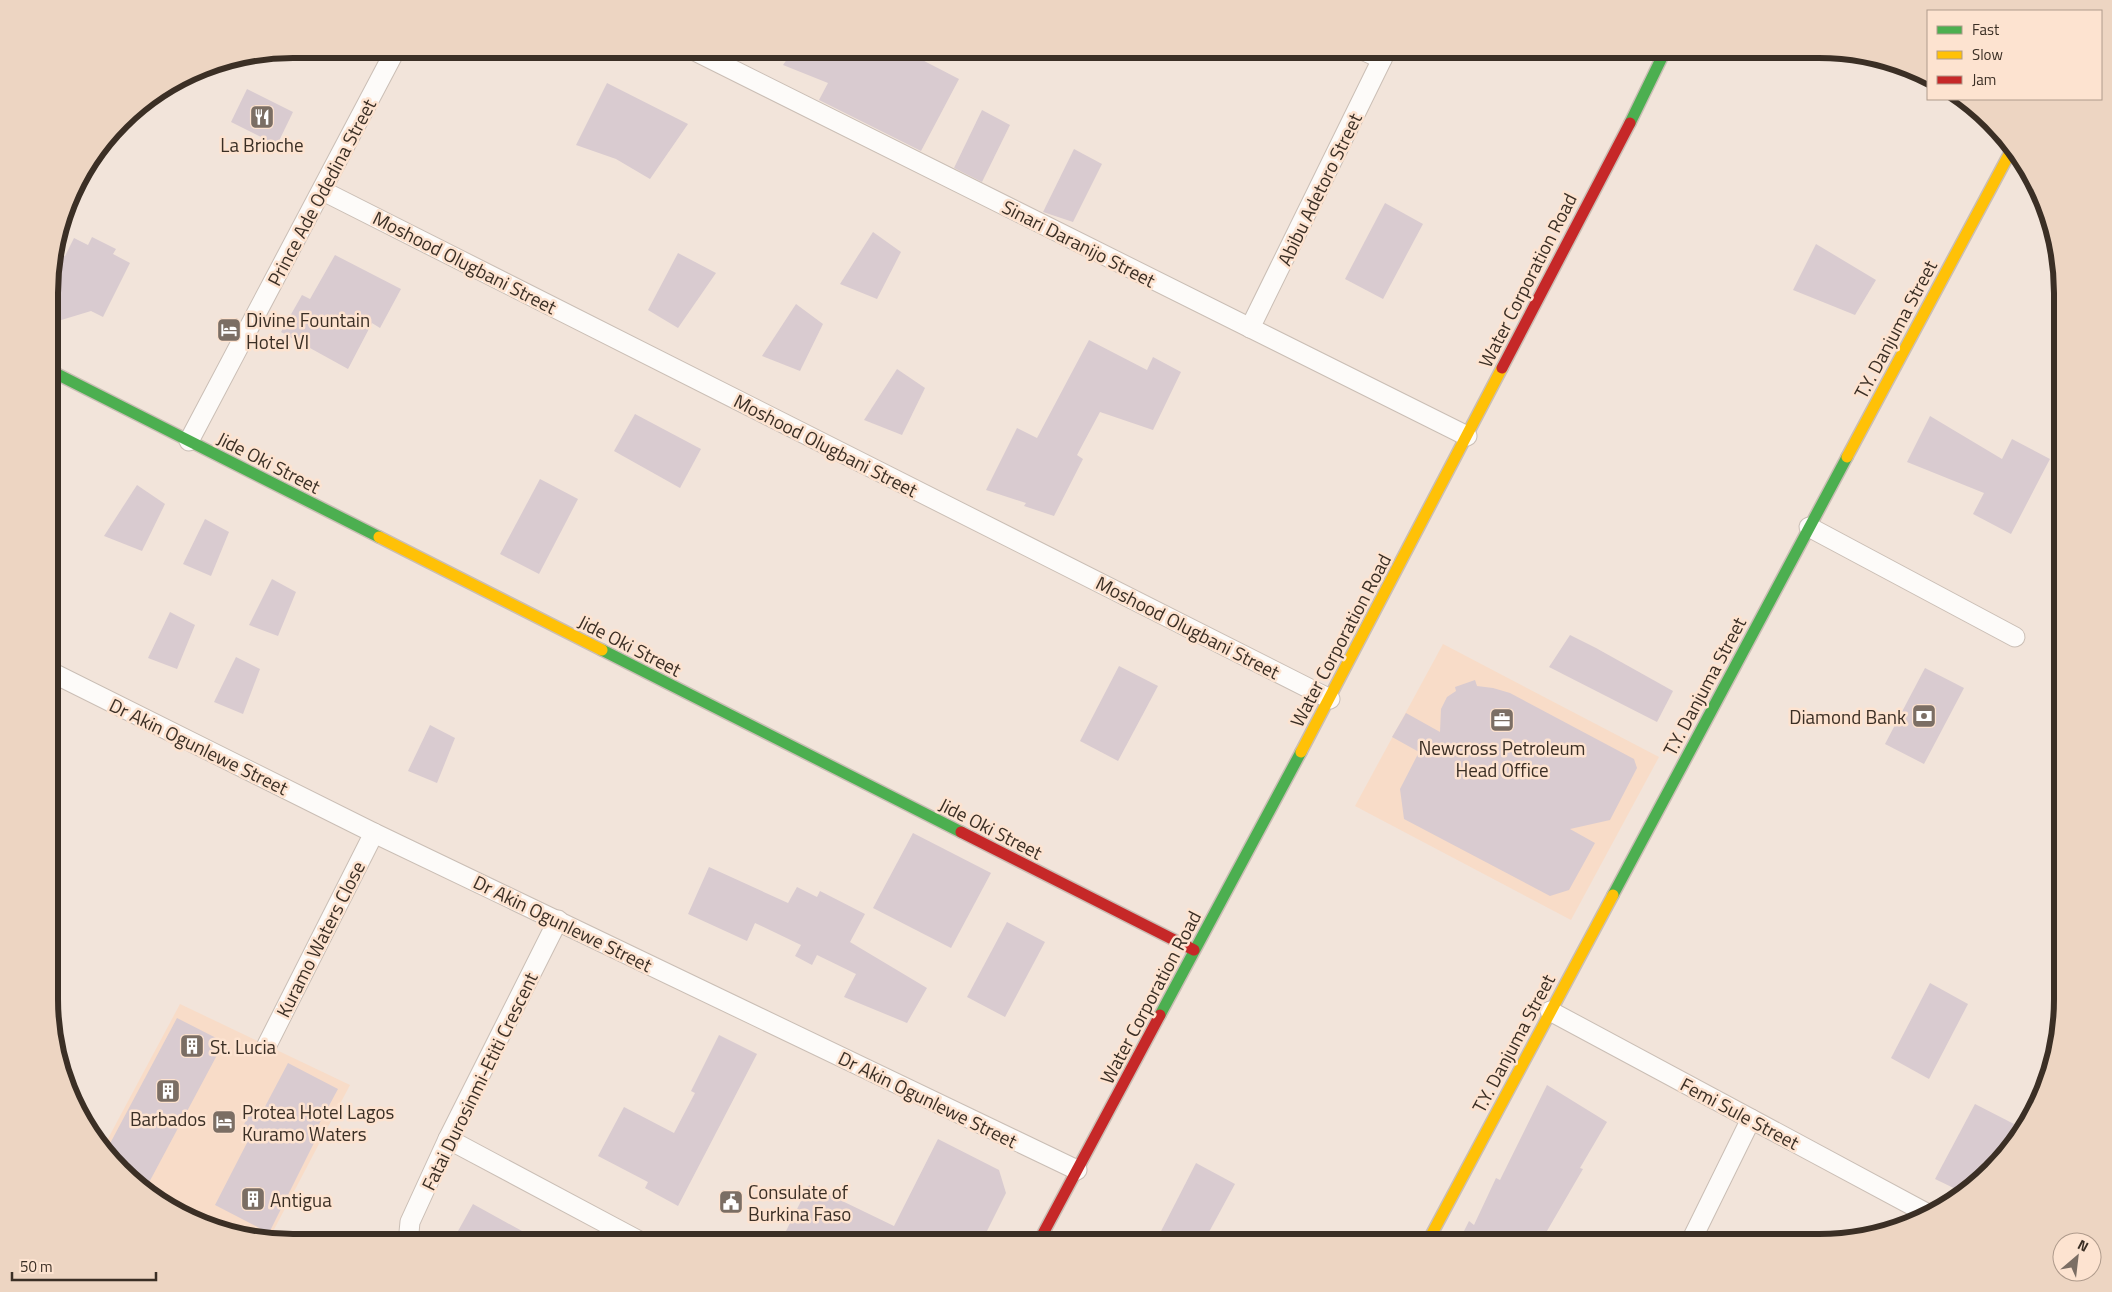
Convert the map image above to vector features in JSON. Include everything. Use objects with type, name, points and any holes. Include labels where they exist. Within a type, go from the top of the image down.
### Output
[{"type":"street","name":"Prince Ade Odedina Street","points":[[189,441],[323,191],[391,58]]},
{"type":"street","name":"Sinari Daranijo Street","points":[[709,58],[1467,436]]},
{"type":"street","name":"Abibu Adetoro Street","points":[[1250,328],[1382,58]]},
{"type":"street","name":"Water Corporation Road","points":[[1043,1234],[1330,699],[1661,58]]},
{"type":"street","name":"T.Y. Danjuma Street","points":[[1432,1234],[2009,154]]},
{"type":"street","name":"Moshood Olugbani Street","points":[[323,191],[1330,699]]},
{"type":"street","name":"Jide Oki Street","points":[[58,375],[1194,950]]},
{"type":"street","points":[[1809,528],[2015,637]]},
{"type":"street","name":"Dr Akin Ogunlewe Street","points":[[58,675],[374,833],[1077,1170]]},
{"type":"street","name":"Kuramo Waters Close","points":[[266,1045],[374,833]]},
{"type":"street","name":"Fatai Durosinmi-Etiti Crescent","points":[[409,1234],[410,1222],[448,1139],[558,920]]},
{"type":"street","name":"Femi Sule Street","points":[[1550,1011],[1922,1211]]},
{"type":"street","points":[[1694,1234],[1751,1119]]},
{"type":"street","points":[[448,1139],[626,1234]]},
{"type":"shaded area","points":[[1443,644],[1659,757],[1571,920],[1355,806]]},
{"type":"shaded area","name":"Protea Hotel Lagos Kuramo Waters","points":[[180,1004],[350,1085],[272,1233],[247,1230],[217,1222],[175,1203],[126,1166],[106,1142]]},
{"type":"building","points":[[788,58],[918,58],[959,79],[921,151],[819,100],[828,83],[783,65]]},
{"type":"building","points":[[607,83],[688,124],[650,179],[616,159],[576,145]]},
{"type":"building","name":"La Brioche","points":[[247,89],[293,112],[277,145],[231,122]]},
{"type":"building","points":[[982,110],[1010,125],[982,182],[954,168]]},
{"type":"building","points":[[1074,149],[1102,164],[1073,222],[1043,212]]},
{"type":"building","points":[[1385,203],[1423,224],[1383,299],[1345,279]]},
{"type":"building","points":[[873,232],[901,252],[877,299],[840,284]]},
{"type":"building","points":[[92,237],[116,249],[113,254],[130,263],[103,317],[91,311],[58,321],[58,278],[61,257],[65,256],[74,238],[88,245]]},
{"type":"building","points":[[1816,244],[1876,280],[1855,315],[1793,290]]},
{"type":"building","points":[[678,253],[716,273],[678,328],[648,310]]},
{"type":"building","points":[[335,255],[401,289],[380,328],[372,323],[348,369],[281,332],[302,295],[310,299]]},
{"type":"building","points":[[796,304],[823,324],[800,371],[762,356]]},
{"type":"building","points":[[1089,340],[1147,370],[1153,357],[1181,372],[1153,430],[1100,412],[1077,455],[1083,459],[1054,516],[1024,506],[1026,503],[986,490],[1017,428],[1037,438]]},
{"type":"building","points":[[897,369],[925,388],[902,435],[864,420]]},
{"type":"building","points":[[635,414],[701,449],[680,488],[614,451]]},
{"type":"building","points":[[1930,416],[2002,459],[2012,439],[2050,459],[2011,534],[1973,514],[1984,493],[1907,462]]},
{"type":"building","points":[[540,479],[578,499],[539,574],[500,554]]},
{"type":"building","points":[[137,485],[165,504],[142,551],[104,536]]},
{"type":"building","points":[[205,519],[229,532],[211,576],[183,564]]},
{"type":"building","points":[[272,579],[296,592],[278,636],[249,625]]},
{"type":"building","points":[[170,612],[195,625],[177,669],[148,658]]},
{"type":"building","points":[[1570,635],[1673,691],[1657,722],[1549,667]]},
{"type":"building","points":[[236,657],[260,669],[243,714],[214,702]]},
{"type":"building","points":[[1119,666],[1158,686],[1118,761],[1080,741]]},
{"type":"building","name":"Diamond Bank","points":[[1925,668],[1964,688],[1924,764],[1885,744]]},
{"type":"building","points":[[1475,680],[1477,686],[1510,693],[1634,759],[1637,768],[1610,820],[1570,829],[1595,843],[1569,890],[1550,896],[1404,819],[1400,789],[1419,752],[1392,737],[1406,713],[1440,732],[1441,709],[1447,697],[1456,691],[1455,687]]},
{"type":"building","points":[[430,725],[455,738],[437,783],[408,771]]},
{"type":"building","points":[[913,833],[991,873],[951,948],[873,908]]},
{"type":"building","points":[[709,867],[788,903],[797,887],[817,897],[820,891],[865,914],[850,942],[927,988],[907,1023],[844,997],[856,974],[817,955],[812,965],[795,956],[801,945],[755,923],[747,941],[688,914]]},
{"type":"building","points":[[1007,922],[1045,942],[1005,1017],[967,997]]},
{"type":"building","points":[[1930,983],[1968,1004],[1929,1079],[1891,1058]]},
{"type":"building","points":[[177,1018],[224,1042],[148,1184],[126,1166],[109,1146]]},
{"type":"building","points":[[719,1035],[757,1054],[678,1206],[645,1188],[648,1182],[598,1156],[624,1107],[674,1133],[695,1093],[691,1091]]},
{"type":"building","points":[[288,1063],[338,1089],[317,1128],[321,1129],[269,1233],[215,1205],[251,1135],[241,1130],[250,1113],[259,1118]]},
{"type":"building","points":[[1547,1085],[1607,1122],[1580,1168],[1583,1169],[1545,1234],[1462,1234],[1469,1221],[1474,1225],[1496,1178],[1500,1180]]},
{"type":"building","points":[[1975,1104],[2014,1124],[2001,1148],[1986,1166],[1957,1190],[1935,1179]]},
{"type":"building","points":[[938,1139],[999,1170],[1006,1193],[986,1234],[792,1234],[786,1231],[809,1185],[894,1226]]},
{"type":"building","points":[[1196,1163],[1235,1184],[1208,1234],[1160,1234]]},
{"type":"building","points":[[473,1204],[522,1231],[520,1234],[464,1234],[458,1231]]},
{"type":"traffic: fast","points":[[1630,123],[1662,58]]},
{"type":"traffic: fast","points":[[58,375],[379,537]]},
{"type":"traffic: fast","points":[[1613,895],[1847,457]]},
{"type":"traffic: fast","points":[[602,650],[961,832]]},
{"type":"traffic: fast","points":[[1160,1015],[1301,752]]},
{"type":"traffic: slow","points":[[1847,457],[2009,154]]},
{"type":"traffic: slow","points":[[1301,752],[1502,368]]},
{"type":"traffic: slow","points":[[379,537],[602,650]]},
{"type":"traffic: slow","points":[[1432,1234],[1613,895]]},
{"type":"traffic: jam","points":[[1502,368],[1630,123]]},
{"type":"traffic: jam","points":[[961,832],[1194,950]]},
{"type":"traffic: jam","points":[[1043,1234],[1160,1015]]},
{"type":"place","name":"La Brioche","points":[[262,117]]},
{"type":"place","name":"Divine Fountain Hotel VI","points":[[229,330]]},
{"type":"place","name":"Diamond Bank","points":[[1924,716]]},
{"type":"place","name":"Newcross Petroleum Head Office","points":[[1502,720]]},
{"type":"place","name":"St. Lucia","points":[[192,1046]]},
{"type":"place","name":"Barbados","points":[[168,1091]]},
{"type":"place","name":"Protea Hotel Lagos Kuramo Waters","points":[[224,1122]]},
{"type":"place","name":"Antigua","points":[[253,1199]]},
{"type":"place","name":"Consulate of Burkina Faso","points":[[731,1202]]}]
